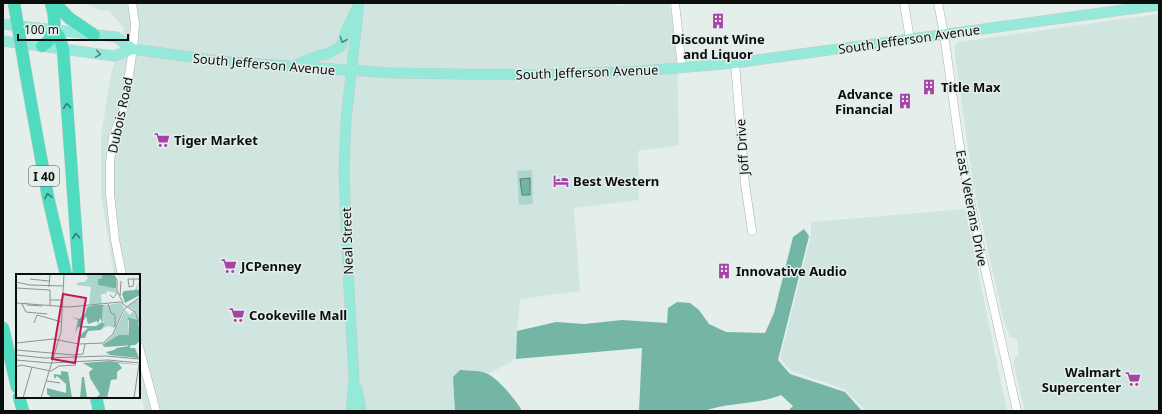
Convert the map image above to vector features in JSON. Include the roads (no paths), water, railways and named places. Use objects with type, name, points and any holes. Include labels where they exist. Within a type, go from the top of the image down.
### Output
[{"type":"highway","name":"I 40","points":[[14,3],[48,197],[66,274]]},
{"type":"highway","points":[[42,46],[51,39],[53,30],[55,16],[51,3]]},
{"type":"highway","points":[[55,3],[69,18],[94,35]]},
{"type":"highway","points":[[53,30],[59,36],[63,48],[79,274]]},
{"type":"highway","points":[[3,328],[16,383]]},
{"type":"highway","points":[[3,338],[12,365]]},
{"type":"highway","points":[[19,398],[23,411]]},
{"type":"highway","points":[[96,398],[99,411]]},
{"type":"main road","points":[[290,67],[331,52],[341,46],[346,31],[359,4]]},
{"type":"main road","name":"Neal Street","points":[[351,411],[354,378],[344,172],[346,120],[359,4]]},
{"type":"main road","name":"South Jefferson Avenue","points":[[3,41],[114,56],[133,50],[214,61],[290,67],[407,73],[537,75],[582,74],[735,63],[1159,5]]},
{"type":"main road","name":"South Jefferson Avenue","points":[[3,24],[116,37],[133,50]]},
{"type":"main road","points":[[354,378],[361,411]]},
{"type":"street","name":"Dubois Road","points":[[122,274],[115,240],[110,194],[110,162],[113,137],[124,107],[133,50],[135,24],[132,3]]},
{"type":"street","points":[[675,3],[682,68]]},
{"type":"street","points":[[904,3],[910,39]]},
{"type":"street","name":"East Veterans Drive","points":[[938,3],[944,34],[959,142],[972,213],[1017,411]]},
{"type":"street","name":"Joff Drive","points":[[735,63],[745,184],[752,231]]},
{"type":"street","points":[[140,351],[156,411]]},
{"type":"place","name":"Discount Wine and Liquor","points":[[718,21]]},
{"type":"place","name":"Title Max","points":[[929,87]]},
{"type":"place","name":"Advance Financial","points":[[905,101]]},
{"type":"place","name":"Tiger Market","points":[[162,140]]},
{"type":"place","name":"Best Western","points":[[561,181]]},
{"type":"place","name":"JCPenney","points":[[229,266]]},
{"type":"place","name":"Innovative Audio","points":[[724,271]]},
{"type":"place","name":"Cookeville Mall","points":[[237,315]]},
{"type":"place","name":"Walmart Supercenter","points":[[1133,379]]}]
